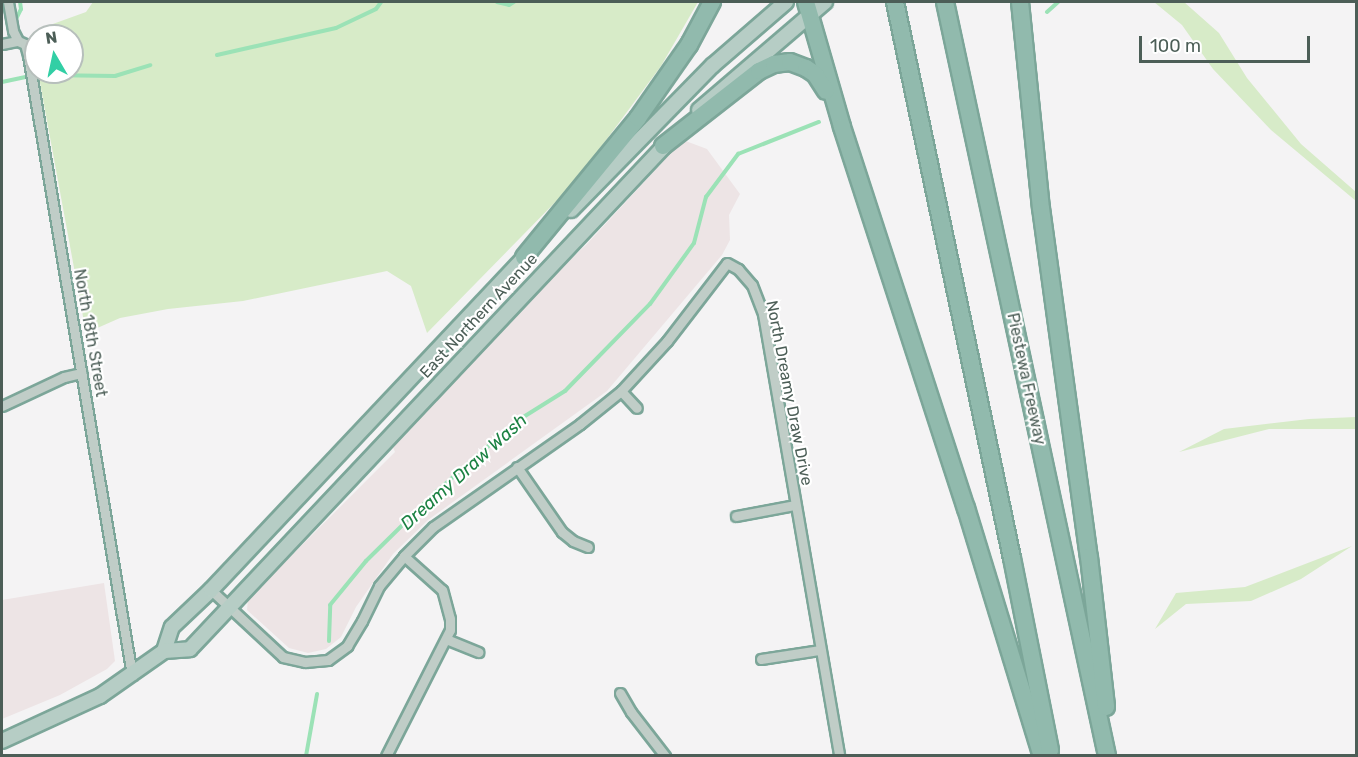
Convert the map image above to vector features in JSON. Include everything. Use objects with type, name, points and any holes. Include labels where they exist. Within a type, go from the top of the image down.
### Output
[{"type":"highway","points":[[524,257],[645,109],[689,45],[712,2]]},
{"type":"highway","points":[[896,2],[1051,756]]},
{"type":"highway","name":"Piestewa Freeway","points":[[945,2],[1107,756]]},
{"type":"highway","points":[[1020,2],[1041,208],[1089,557],[1112,756]]},
{"type":"highway","points":[[808,8],[842,127],[966,508],[1042,756]]},
{"type":"highway","points":[[663,146],[759,71],[781,63],[801,65],[815,74],[842,127]]},
{"type":"main road","name":"East Northern Avenue","points":[[164,651],[172,627],[211,590],[524,257],[703,75],[786,2]]},
{"type":"main road","name":"East Northern Avenue","points":[[2,741],[75,709],[132,675],[164,651],[190,649],[663,146],[808,8],[825,2]]},
{"type":"street","name":"North 18th Street","points":[[8,2],[13,31],[18,41],[25,44],[28,55],[82,373],[109,552],[132,675]]},
{"type":"street","points":[[4,44],[18,41]]},
{"type":"street","name":"North Dreamy Draw Drive","points":[[621,391],[667,341],[727,263],[738,269],[752,285],[762,314],[839,756]]},
{"type":"street","points":[[2,406],[64,377],[82,373]]},
{"type":"street","points":[[211,590],[283,657],[305,662],[328,660],[347,646],[379,586],[404,556],[433,527],[580,424],[621,391],[637,408]]},
{"type":"street","points":[[517,467],[562,532],[573,541],[588,547]]},
{"type":"street","name":"North Dreamy Draw Drive","points":[[735,516],[795,505]]},
{"type":"street","points":[[386,756],[446,639],[450,619],[442,590],[404,556]]},
{"type":"street","points":[[446,639],[478,652]]},
{"type":"street","points":[[761,659],[819,650]]},
{"type":"street","points":[[620,693],[631,712],[665,756]]},
{"type":"shaded area","points":[[683,140],[707,149],[740,194],[729,215],[730,240],[722,255],[607,391],[428,520],[393,554],[356,607],[341,637],[326,649],[308,653],[289,648],[247,610],[248,599],[395,452],[392,445],[521,305],[586,245]]},
{"type":"shaded area","points":[[104,583],[115,661],[107,669],[60,695],[2,719],[2,600]]},
{"type":"green space","points":[[93,2],[698,2],[661,66],[575,182],[427,333],[411,286],[387,271],[243,301],[168,309],[120,318],[86,333],[40,84],[84,84],[84,24],[53,24],[86,12]]},
{"type":"green space","points":[[1154,2],[1184,2],[1219,33],[1247,78],[1301,144],[1356,192],[1356,201],[1271,130],[1213,69],[1182,25]]},
{"type":"green space","points":[[1356,417],[1356,429],[1269,429],[1179,452],[1224,429],[1309,419]]},
{"type":"green space","points":[[1352,546],[1301,579],[1251,601],[1186,604],[1155,629],[1176,593],[1245,587]]},
{"type":"waterway","points":[[16,19],[21,9],[20,2]]},
{"type":"waterway","points":[[217,55],[336,28],[376,9],[381,2]]},
{"type":"waterway","points":[[497,2],[509,5],[514,2]]},
{"type":"waterway","name":"Dreamy Draw Wash","points":[[1047,12],[1058,2]]},
{"type":"waterway","points":[[84,76],[115,76],[150,65]]},
{"type":"waterway","points":[[2,82],[24,77]]},
{"type":"waterway","name":"Dreamy Draw Wash","points":[[329,641],[330,605],[366,561],[436,492],[517,421],[565,391],[650,304],[694,243],[706,197],[738,154],[819,122]]},
{"type":"waterway","name":"Dreamy Draw Wash","points":[[306,756],[317,694]]}]
